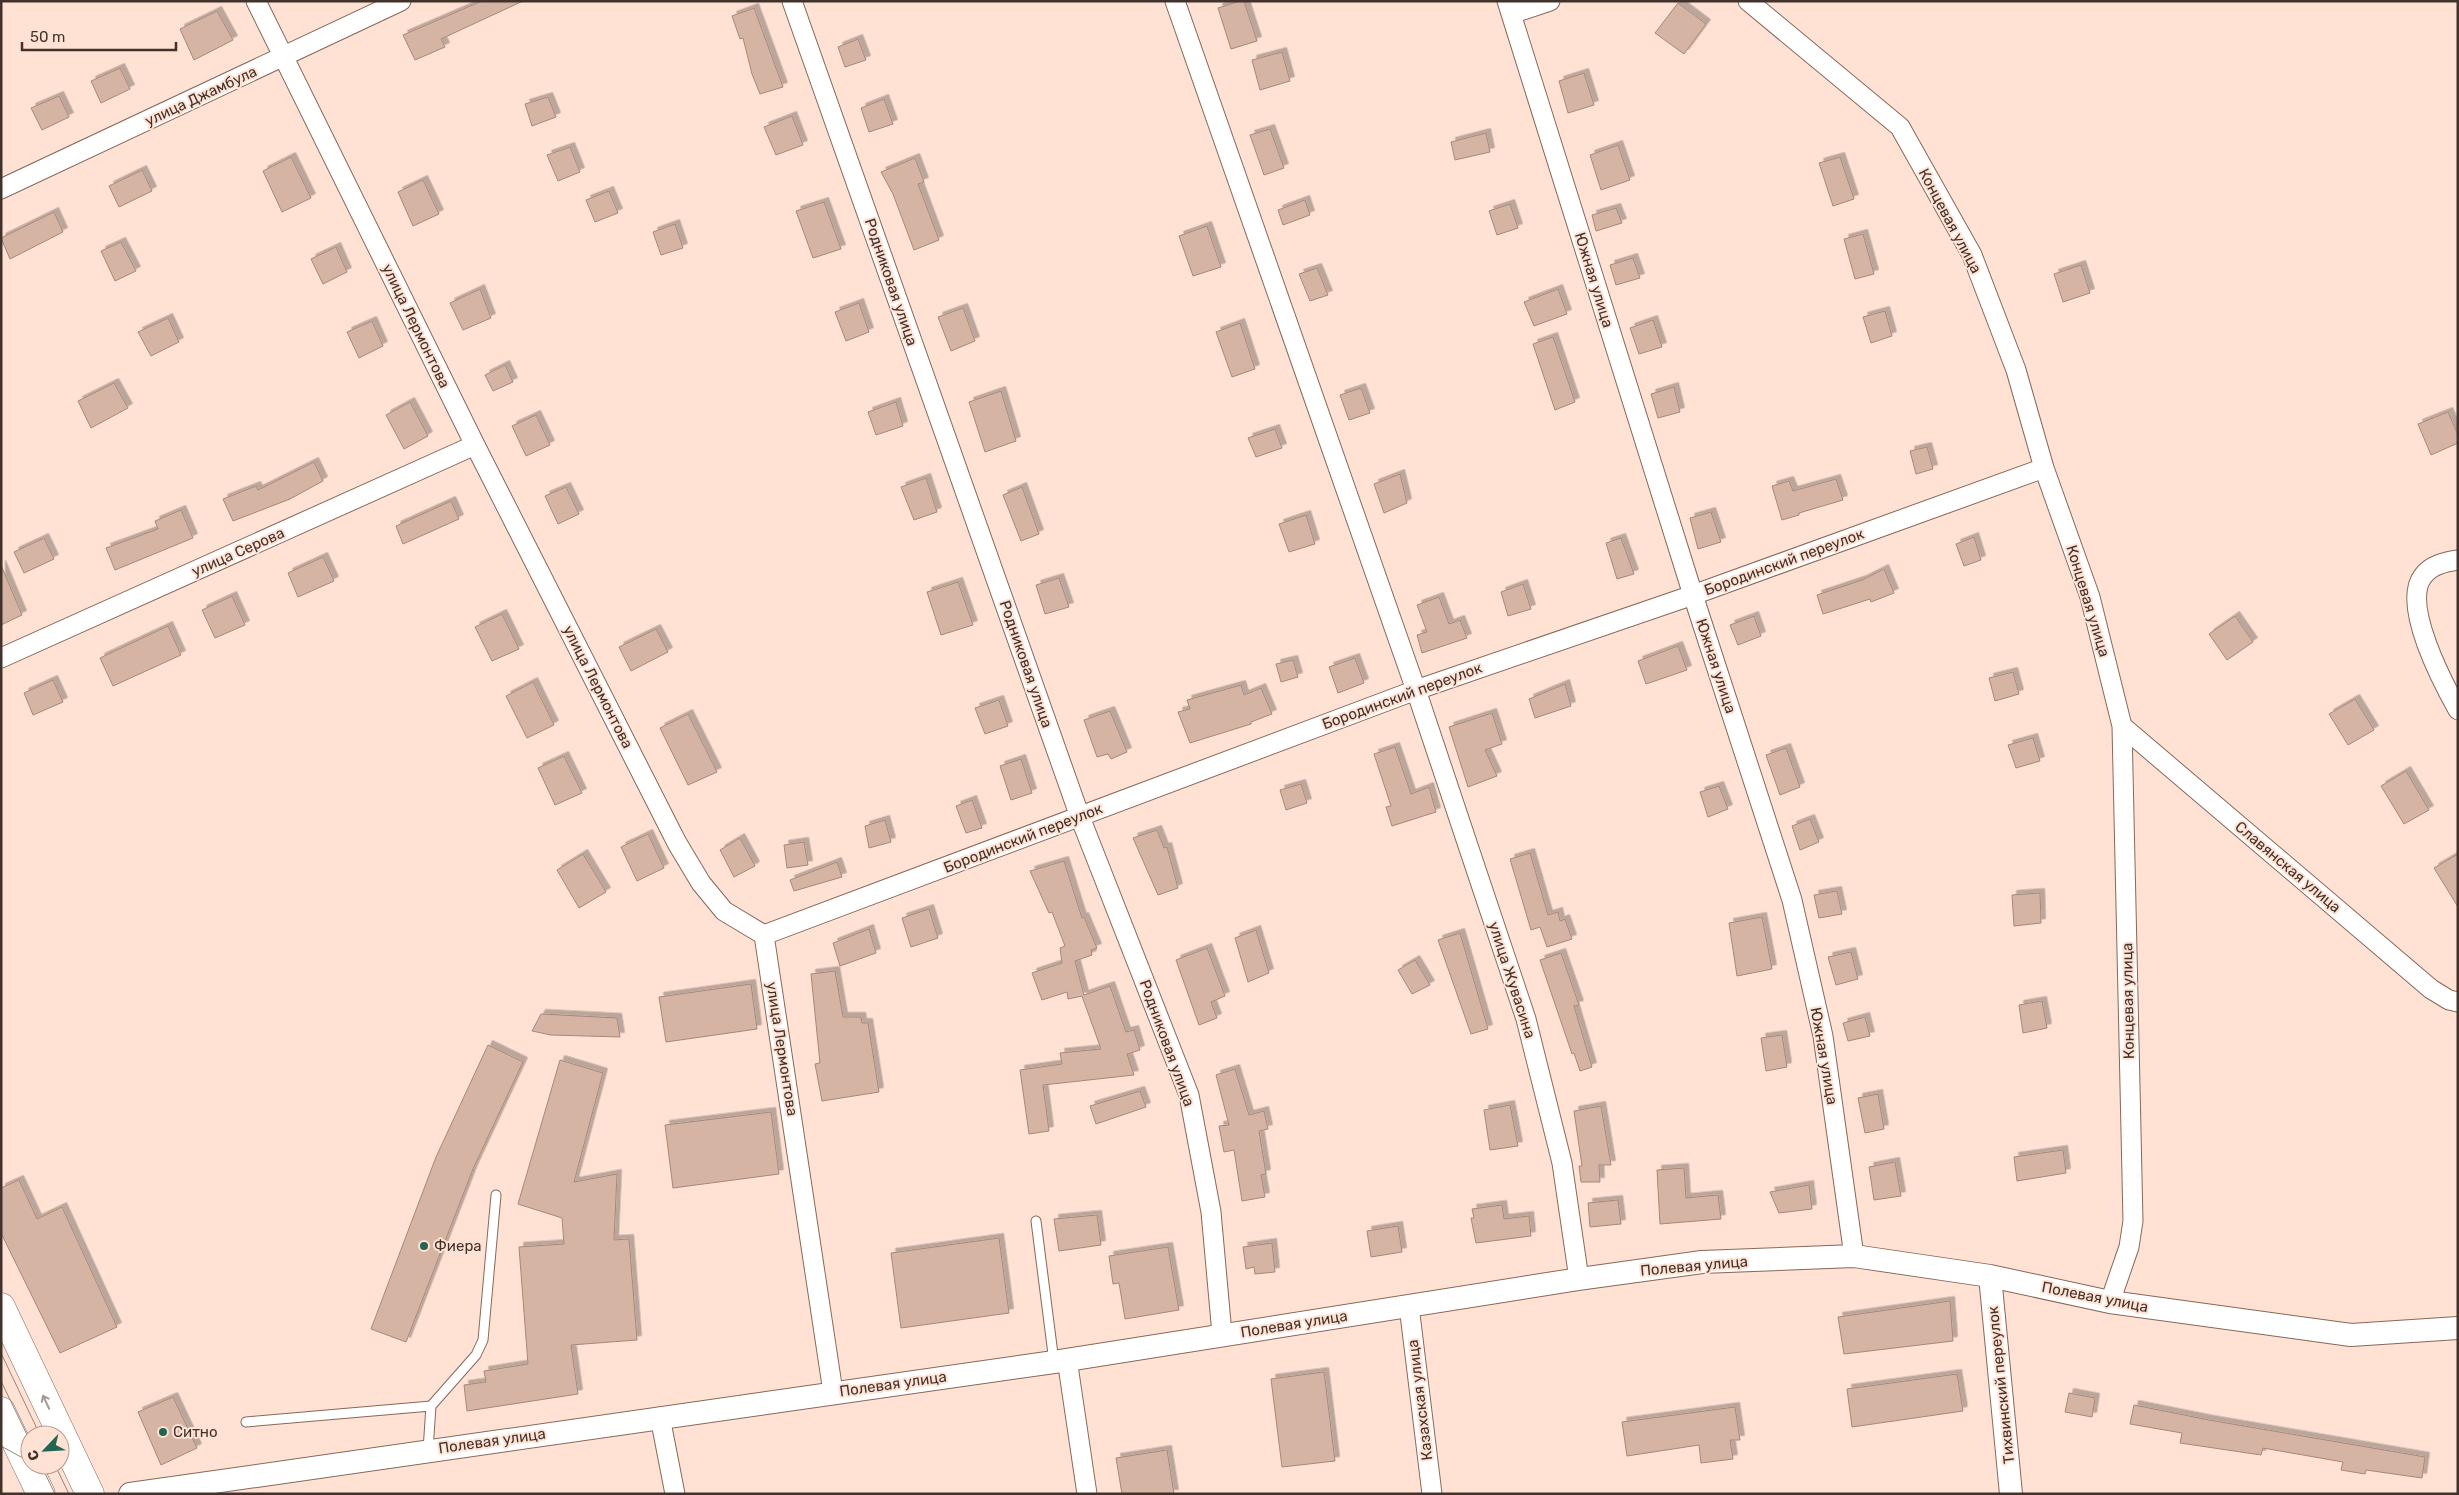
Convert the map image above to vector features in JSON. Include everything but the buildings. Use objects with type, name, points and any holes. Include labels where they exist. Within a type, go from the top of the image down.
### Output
[{"type":"main road","points":[[1,1307],[90,1494]]},
{"type":"main road","points":[[1,1411],[41,1494]]},
{"type":"street","name":"улица Лермонтова","points":[[256,1],[282,58],[475,445],[677,843],[701,882],[724,911],[764,935],[833,1392]]},
{"type":"street","name":"улица Джамбула","points":[[1,190],[401,1]]},
{"type":"street","name":"Родниковая улица","points":[[792,1],[1080,817],[1189,1095],[1211,1212],[1222,1334]]},
{"type":"street","name":"улица Жувасина","points":[[1175,1],[1416,690],[1526,1019],[1562,1163],[1579,1278]]},
{"type":"street","points":[[1509,8],[1550,1]]},
{"type":"street","name":"Концевая улица","points":[[1748,1],[1900,127],[1972,255],[2016,370],[2044,468],[2090,597],[2122,726],[2133,1220],[2129,1247],[2110,1302]]},
{"type":"street","name":"Южная улица","points":[[1509,8],[1692,595],[1792,900],[1823,1036],[1854,1256]]},
{"type":"street","name":"улица Серова","points":[[1,658],[475,445]]},
{"type":"street","name":"Бородинский переулок","points":[[764,935],[1416,690],[1692,595],[2044,468]]},
{"type":"street","points":[[2458,560],[2432,567],[2423,576],[2418,585],[2416,598],[2422,628],[2435,666],[2458,710]]},
{"type":"street","name":"Славянская улица","points":[[2122,726],[2431,989],[2449,1000],[2458,1002]]},
{"type":"street","name":"Полевая улица","points":[[130,1494],[1060,1361],[1579,1278],[1702,1262],[1854,1256],[1990,1276],[2110,1302],[2351,1335],[2458,1328]]},
{"type":"street","name":"Тихвинский переулок","points":[[1990,1276],[2011,1494]]},
{"type":"street","name":"Казахская улица","points":[[1409,1306],[1432,1494]]},
{"type":"street","points":[[1060,1361],[1087,1494]]},
{"type":"street","points":[[660,1417],[675,1494]]},
{"type":"lane","points":[[428,1450],[431,1406],[476,1356],[483,1340],[496,1195]]},
{"type":"lane","points":[[1036,1221],[1060,1361]]},
{"type":"lane","points":[[246,1422],[431,1406]]},
{"type":"tram line","points":[[1,1353],[35,1425]]},
{"type":"tram line","points":[[1,1381],[22,1425]]},
{"type":"tram line","points":[[1,1446],[20,1456]]},
{"type":"tram line","points":[[46,1475],[55,1494]]},
{"type":"tram line","points":[[60,1475],[69,1494]]},
{"type":"place","name":"Фиера","points":[[424,1246]]},
{"type":"place","name":"Ситно","points":[[163,1432]]}]
